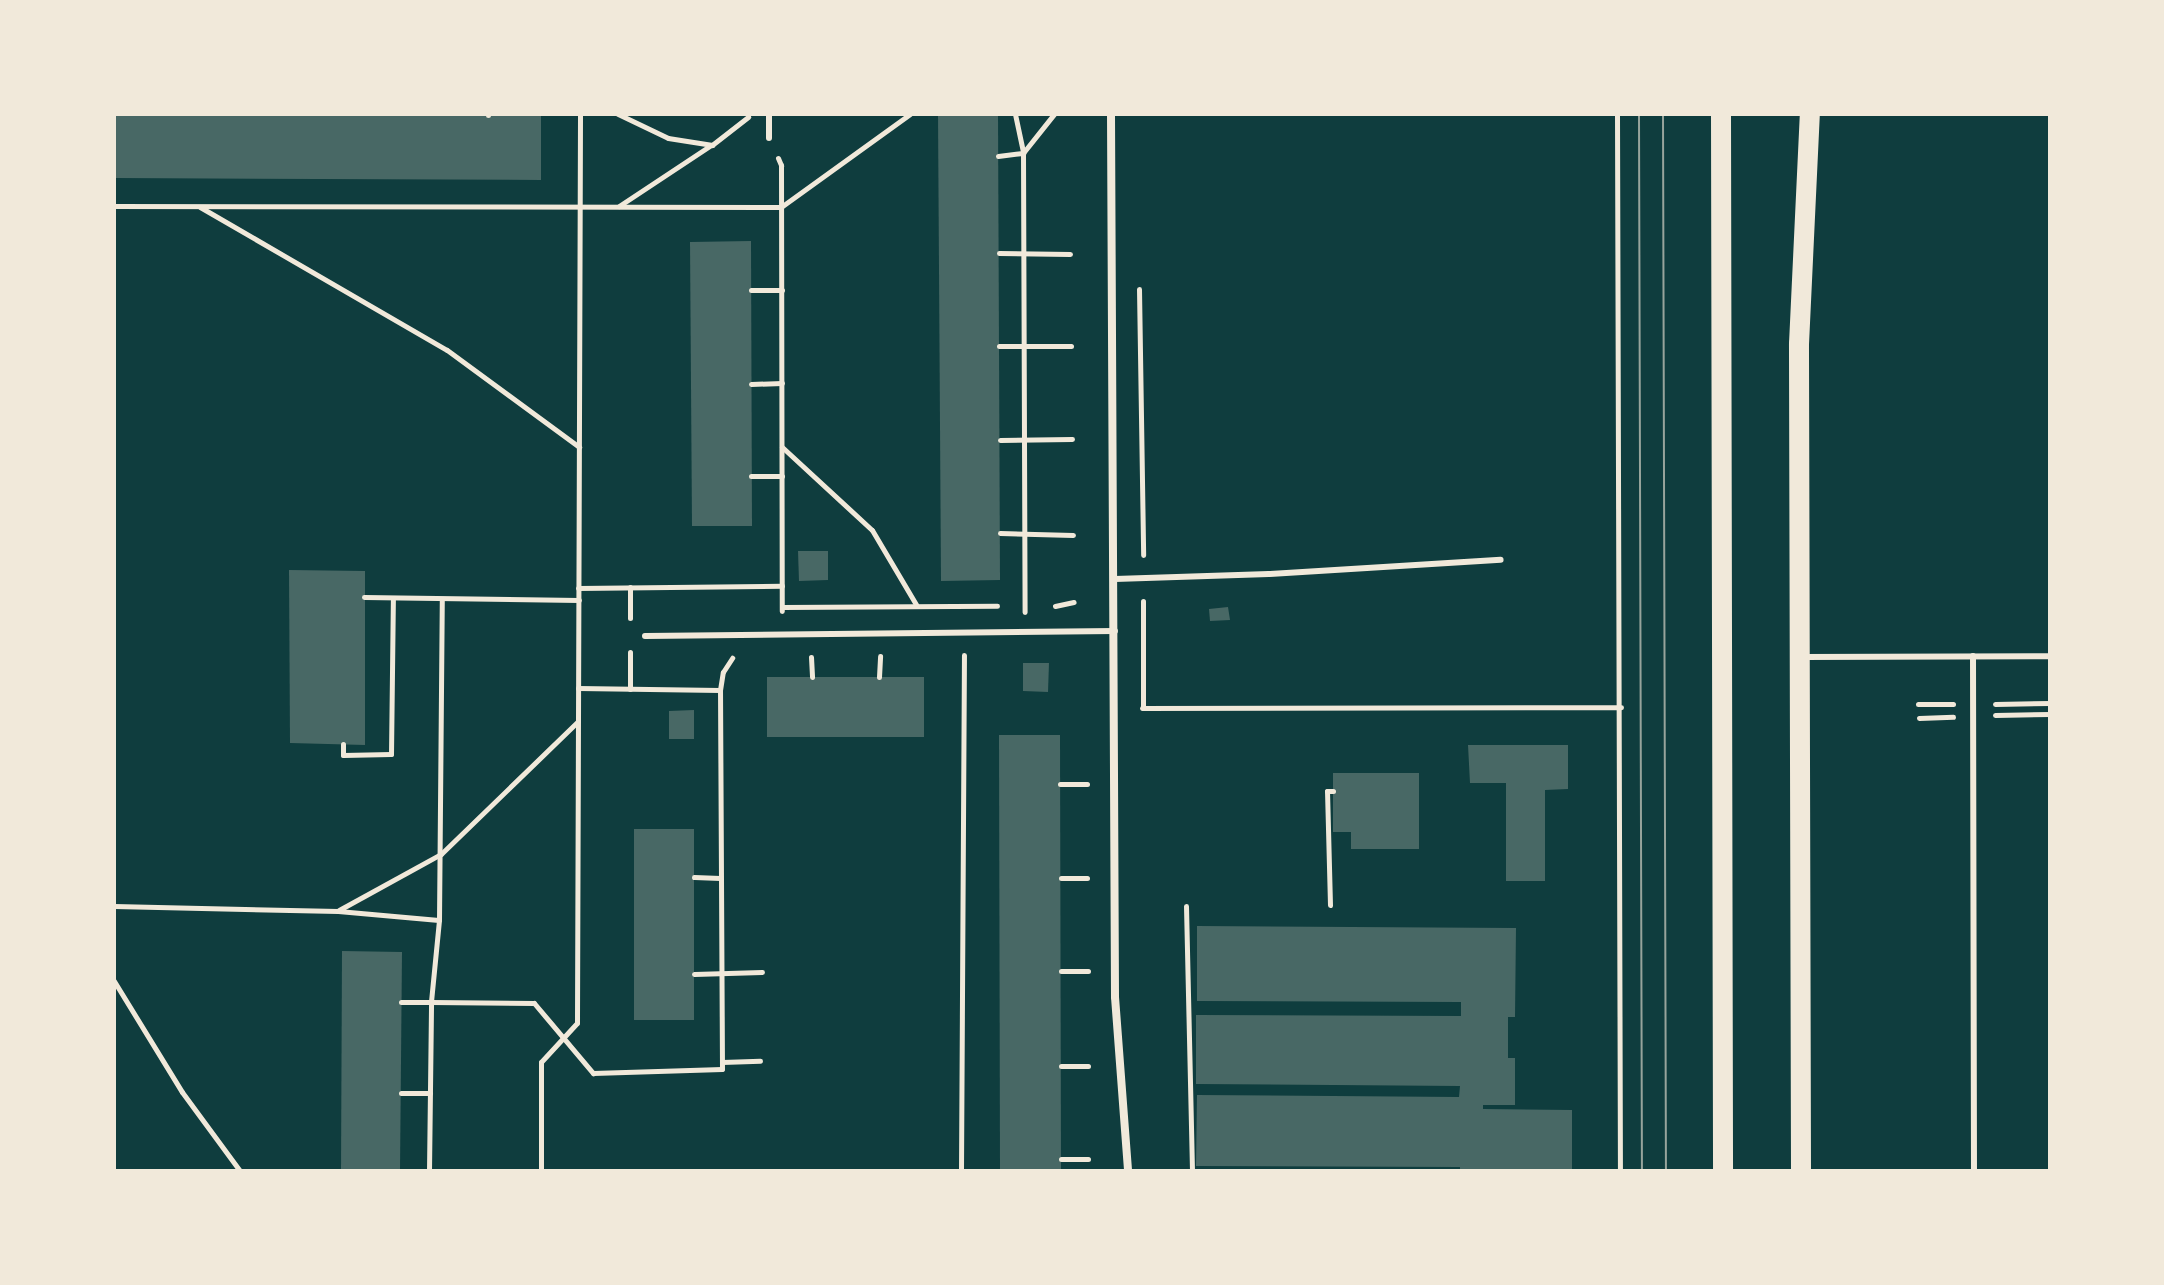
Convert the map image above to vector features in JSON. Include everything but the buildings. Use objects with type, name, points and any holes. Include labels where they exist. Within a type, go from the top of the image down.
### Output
[{"type":"main road","points":[[1721,114],[1723,1171]]},
{"type":"main road","points":[[1801,1171],[1800,282],[1810,114]]},
{"type":"street","points":[[1111,114],[1115,997],[1128,1171]]},
{"type":"lane","points":[[769,114],[769,138]]},
{"type":"lane","points":[[1115,579],[1501,560]]},
{"type":"lane","points":[[645,636],[1115,631]]},
{"type":"lane","points":[[1973,656],[1974,1171]]},
{"type":"lane","points":[[1799,657],[2050,656]]},
{"type":"path","points":[[541,1171],[541,1062],[577,1023],[580,114]]},
{"type":"path","points":[[618,114],[668,138],[712,145]]},
{"type":"path","points":[[618,207],[712,145],[752,114]]},
{"type":"path","points":[[114,206],[781,207],[910,114]]},
{"type":"path","points":[[1015,114],[1023,153],[1025,633]]},
{"type":"path","points":[[998,156],[1023,153],[1054,114]]},
{"type":"path","points":[[1617,114],[1620,1171]]},
{"type":"path","points":[[769,138],[781,165],[782,636]]},
{"type":"path","points":[[200,206],[447,350],[579,447]]},
{"type":"path","points":[[999,253],[1070,254]]},
{"type":"path","points":[[1139,284],[1143,708]]},
{"type":"path","points":[[751,290],[782,290]]},
{"type":"path","points":[[999,346],[1071,346]]},
{"type":"path","points":[[751,384],[782,383]]},
{"type":"path","points":[[1000,440],[1072,439]]},
{"type":"path","points":[[781,446],[872,530],[917,606]]},
{"type":"path","points":[[751,476],[782,476]]},
{"type":"path","points":[[1000,533],[1073,535]]},
{"type":"path","points":[[578,588],[782,586]]},
{"type":"path","points":[[364,597],[579,600]]},
{"type":"path","points":[[343,744],[343,755],[391,754],[393,598]]},
{"type":"path","points":[[429,1171],[431,1002],[439,920],[441,854],[442,599]]},
{"type":"path","points":[[1048,606],[1074,602]]},
{"type":"path","points":[[782,607],[1037,606]]},
{"type":"path","points":[[961,1171],[965,634]]},
{"type":"path","points":[[879,677],[880,655]]},
{"type":"path","points":[[811,656],[812,677]]},
{"type":"path","points":[[401,1002],[534,1003],[565,1036],[593,1073],[722,1069],[720,690],[731,658]]},
{"type":"path","points":[[578,688],[720,690]]},
{"type":"path","points":[[1115,708],[1621,707]]},
{"type":"path","points":[[338,911],[441,854],[578,721]]},
{"type":"path","points":[[1060,784],[1087,784]]},
{"type":"path","points":[[1330,905],[1327,791],[1333,791]]},
{"type":"path","points":[[694,877],[720,878]]},
{"type":"path","points":[[1061,878],[1087,878]]},
{"type":"path","points":[[114,906],[338,911],[439,920]]},
{"type":"path","points":[[1186,906],[1192,1171]]},
{"type":"path","points":[[1061,971],[1088,971]]},
{"type":"path","points":[[694,974],[762,972]]},
{"type":"path","points":[[114,981],[182,1092],[240,1171]]},
{"type":"path","points":[[722,1062],[760,1061]]},
{"type":"path","points":[[1061,1066],[1088,1066]]},
{"type":"path","points":[[401,1093],[430,1093]]},
{"type":"path","points":[[1061,1159],[1088,1159]]},
{"type":"tram line","points":[[1639,114],[1642,1171]]},
{"type":"tram line","points":[[1663,114],[1666,1171]]}]
